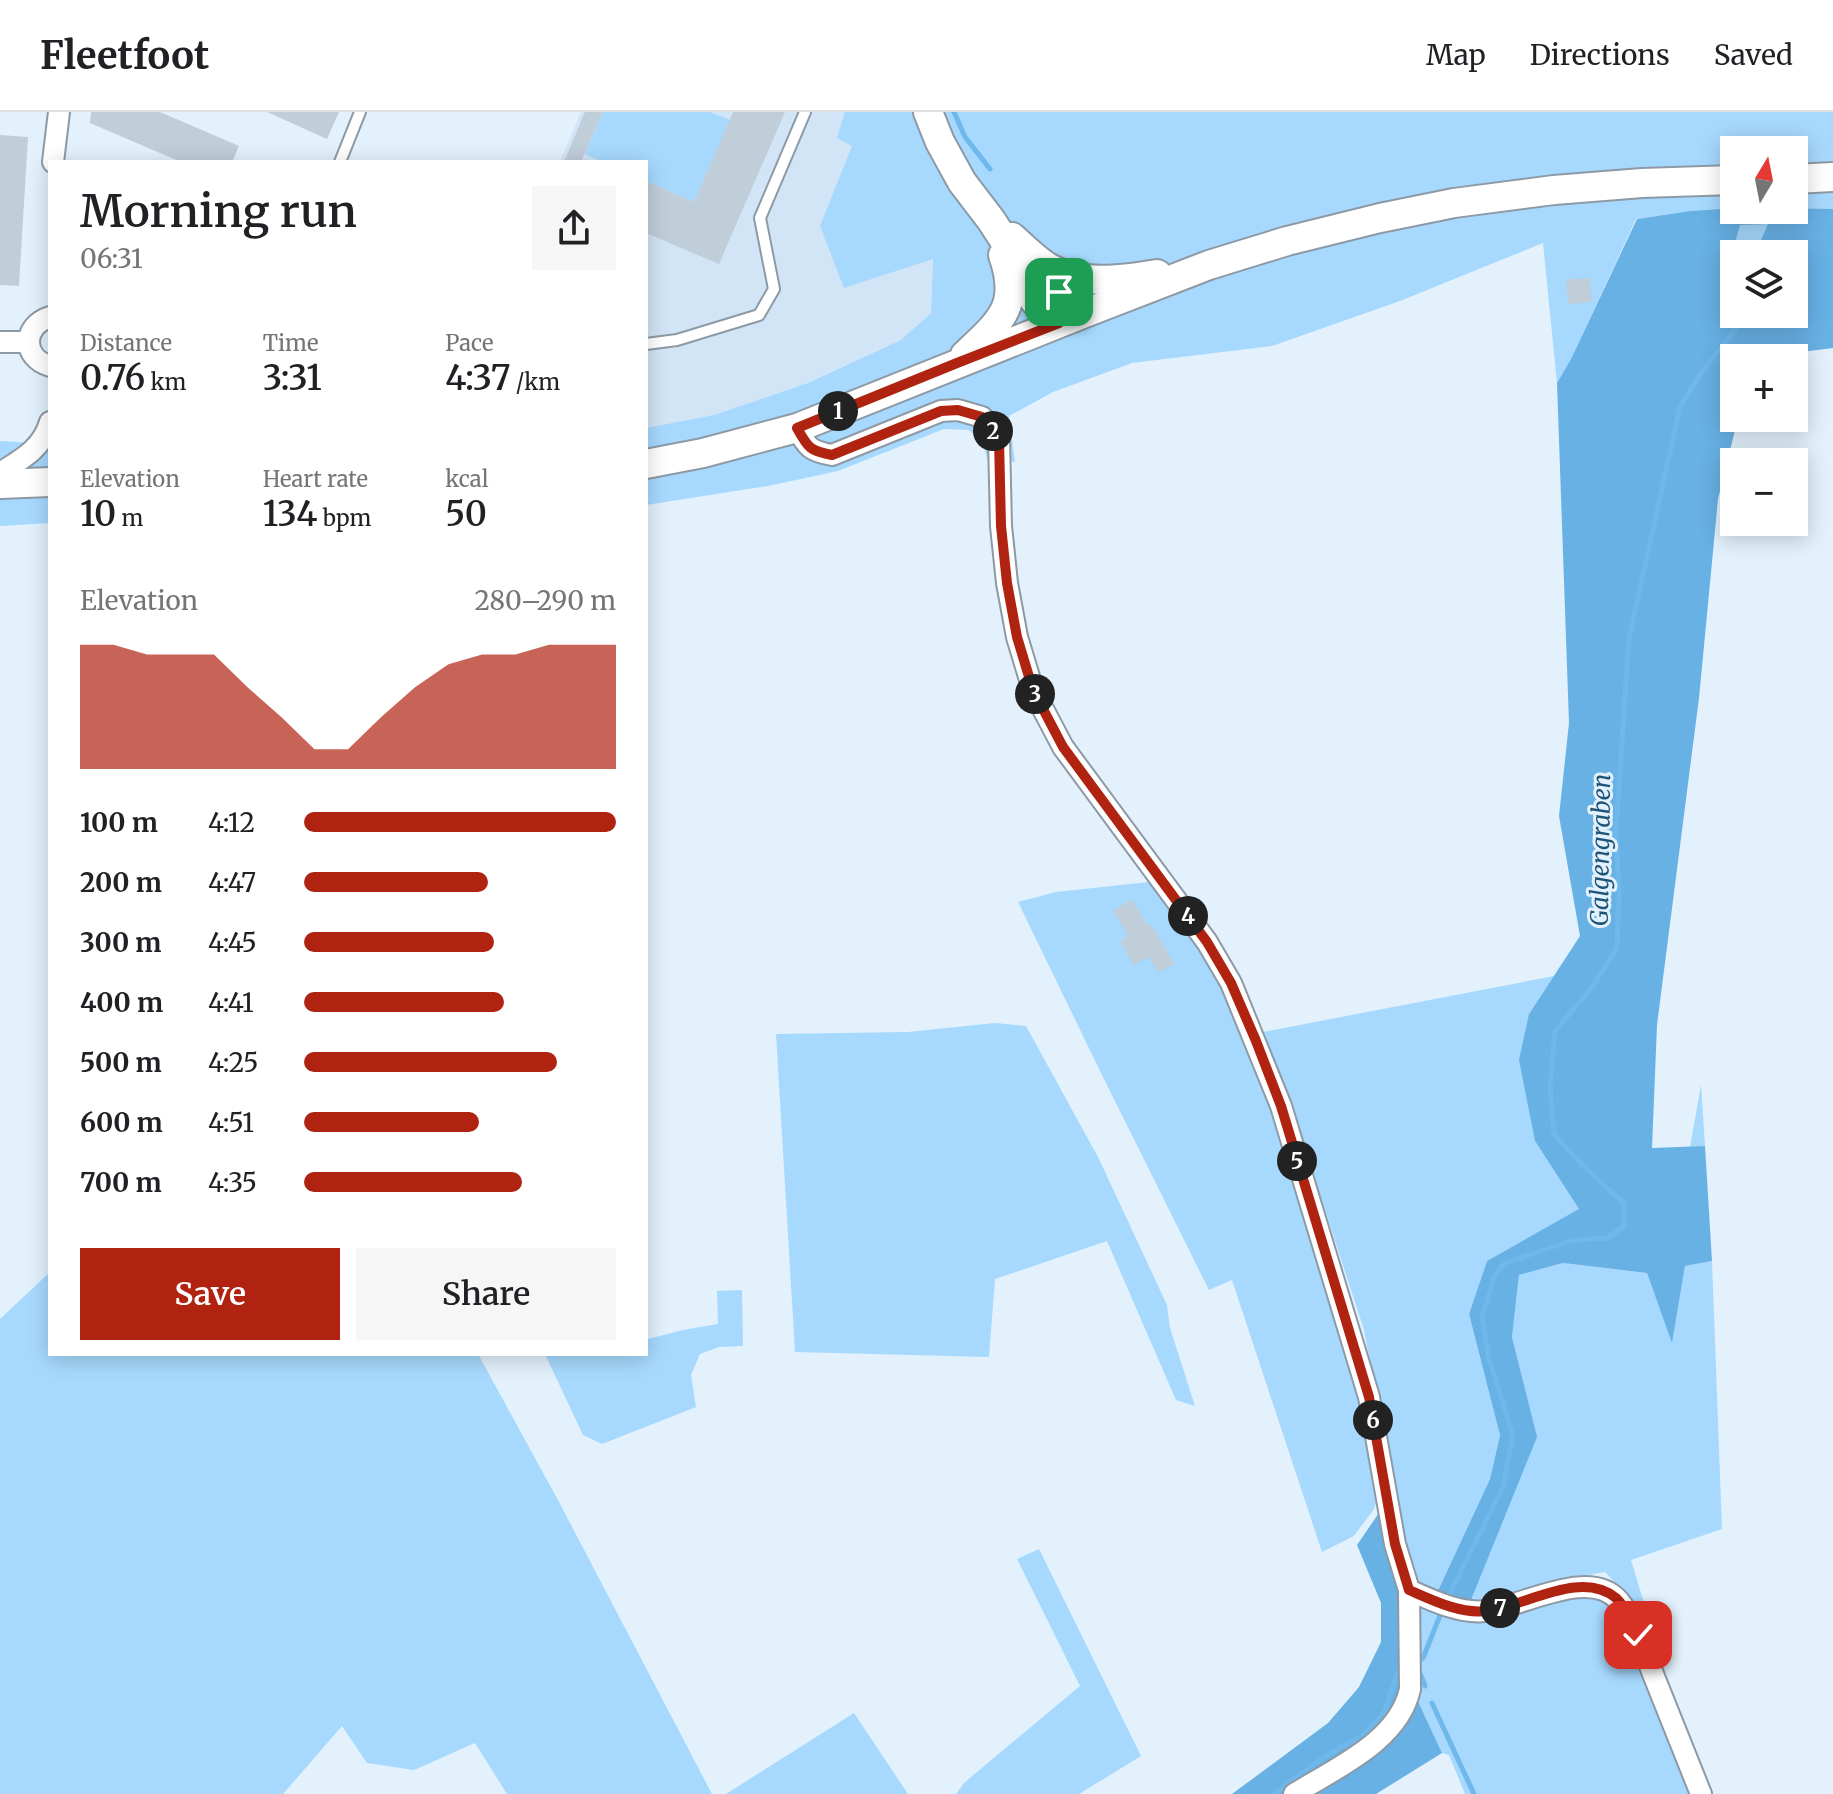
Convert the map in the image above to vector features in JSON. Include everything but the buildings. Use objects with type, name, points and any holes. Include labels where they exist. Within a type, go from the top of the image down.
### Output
[{"type":"main road","points":[[928,112],[962,182],[1021,266],[1034,300],[1057,324]]},
{"type":"main road","points":[[1808,178],[1833,177]]},
{"type":"main road","points":[[648,464],[703,453],[797,428],[1209,265],[1287,241],[1454,203],[1554,190],[1720,180]]},
{"type":"main road","points":[[991,220],[1044,265],[1059,273],[1097,280],[1209,265]]},
{"type":"main road","points":[[957,363],[997,325],[1009,303],[1010,276],[991,220]]},
{"type":"main road","points":[[1044,265],[1059,292],[1057,324]]},
{"type":"main road","points":[[0,484],[48,482]]},
{"type":"street","points":[[53,160],[59,112]]},
{"type":"street","points":[[48,318],[37,323],[29,342],[35,358],[48,366]]},
{"type":"street","points":[[0,342],[29,342]]},
{"type":"street","points":[[797,428],[807,447],[832,455],[941,411],[958,410],[982,417],[999,439],[1001,526],[1007,583],[1017,637],[1033,690],[1063,747],[1207,942],[1231,983],[1281,1106],[1369,1397],[1395,1544],[1409,1590],[1410,1689],[1399,1717],[1366,1749],[1294,1794]]},
{"type":"street","points":[[0,473],[31,454],[48,431]]},
{"type":"street","points":[[1409,1590],[1465,1610],[1484,1611],[1587,1586],[1604,1590],[1619,1600],[1638,1635],[1701,1794]]},
{"type":"lane","points":[[341,160],[360,112]]},
{"type":"lane","points":[[648,344],[677,340],[759,315],[774,289],[760,218],[805,112]]},
{"type":"shaded area","points":[[581,112],[883,112],[933,258],[931,313],[901,340],[808,383],[714,415],[648,428],[648,160],[561,160]]},
{"type":"shaded area","points":[[603,112],[710,112],[730,120],[694,202],[648,182],[648,160],[598,160],[585,154]]},
{"type":"shaded area","points":[[845,112],[1833,112],[1833,209],[1808,208],[1808,136],[1720,136],[1720,209],[1636,219],[1557,383],[1543,243],[1400,301],[1272,346],[1132,363],[1053,392],[1009,416],[1015,462],[987,459],[983,441],[968,430],[944,429],[838,471],[768,486],[648,505],[648,428],[714,415],[808,383],[901,340],[931,313],[933,259],[844,288],[820,226],[852,146],[837,138]]},
{"type":"shaded area","points":[[1808,208],[1833,209],[1833,348],[1808,351],[1808,344],[1720,344],[1720,432],[1735,432],[1731,448],[1720,448],[1720,491],[1699,698],[1657,1025],[1652,1148],[1705,1146],[1712,1261],[1685,1266],[1672,1343],[1647,1273],[1563,1263],[1519,1275],[1512,1337],[1537,1437],[1469,1605],[1436,1595],[1490,1479],[1500,1435],[1469,1314],[1487,1261],[1579,1209],[1535,1141],[1519,1060],[1529,1014],[1580,936],[1559,816],[1569,723],[1557,383],[1637,219],[1720,209],[1720,224],[1768,224],[1808,224]]},
{"type":"shaded area","points":[[1740,224],[1769,224],[1762,240],[1736,240]]},
{"type":"shaded area","points":[[0,441],[48,444],[48,523],[0,526]]},
{"type":"shaded area","points":[[1149,882],[1197,940],[1235,1008],[1316,1242],[1365,1397],[1381,1483],[1374,1509],[1354,1536],[1322,1552],[1232,1280],[1209,1290],[1018,902],[1056,892]]},
{"type":"shaded area","points":[[1554,976],[1529,1014],[1535,1141],[1580,1210],[1487,1261],[1469,1314],[1500,1434],[1490,1479],[1436,1595],[1419,1583],[1408,1560],[1364,1330],[1291,1105],[1263,1032]]},
{"type":"shaded area","points":[[995,1023],[1026,1026],[1099,1159],[1167,1305],[1170,1328],[1195,1406],[1176,1400],[1107,1241],[995,1279],[989,1357],[795,1352],[776,1034],[908,1032]]},
{"type":"shaded area","points":[[1701,1085],[1705,1146],[1690,1147]]},
{"type":"shaded area","points":[[1712,1261],[1722,1529],[1631,1560],[1668,1682],[1666,1686],[1626,1594],[1605,1572],[1573,1578],[1514,1598],[1469,1605],[1536,1437],[1512,1337],[1519,1275],[1563,1263],[1647,1273],[1672,1341],[1685,1266]]},
{"type":"shaded area","points":[[48,1274],[48,1356],[479,1356],[712,1794],[507,1794],[475,1743],[414,1770],[367,1763],[342,1726],[283,1794],[0,1794],[0,1319]]},
{"type":"shaded area","points":[[742,1290],[743,1346],[719,1347],[700,1354],[691,1375],[696,1407],[602,1444],[583,1435],[546,1356],[648,1356],[648,1339],[718,1324],[717,1291]]},
{"type":"shaded area","points":[[1383,1507],[1417,1699],[1442,1753],[1376,1794],[1232,1794],[1328,1723],[1359,1687],[1381,1642],[1381,1603],[1357,1545]]},
{"type":"shaded area","points":[[1039,1549],[1141,1756],[1079,1794],[956,1794],[964,1783],[1080,1686],[1017,1559]]},
{"type":"shaded area","points":[[1575,1592],[1615,1604],[1697,1794],[1465,1794],[1449,1755],[1442,1753],[1417,1699],[1420,1605],[1455,1613]]},
{"type":"shaded area","points":[[854,1713],[908,1794],[726,1794]]},
{"type":"waterway","points":[[954,112],[965,137],[990,169]]},
{"type":"waterway","name":"Galgengraben","points":[[1447,1599],[1503,1487],[1513,1435],[1489,1359],[1482,1317],[1495,1275],[1505,1263],[1574,1240],[1608,1238],[1624,1226],[1625,1204],[1583,1166],[1554,1134],[1550,1087],[1555,1031],[1593,986],[1617,948],[1619,896],[1616,830],[1629,638],[1680,407],[1700,374],[1736,328]]},
{"type":"waterway","name":"Galgengraben","points":[[1416,1662],[1423,1658],[1443,1608]]},
{"type":"waterway","points":[[1418,1668],[1425,1686]]},
{"type":"waterway","name":"Galgengraben","points":[[1274,1794],[1327,1755],[1364,1735],[1384,1713],[1397,1674],[1404,1669]]},
{"type":"waterway","points":[[1432,1703],[1474,1794]]},
{"type":"route","points":[[1059,292],[1059,323],[797,428],[807,447],[832,455],[941,411],[958,410],[982,417],[999,439],[1001,526],[1007,583],[1017,637],[1033,690],[1063,747],[1207,942],[1231,983],[1256,1041],[1281,1106],[1369,1397],[1395,1544],[1409,1590],[1465,1610],[1484,1611],[1587,1586],[1604,1590],[1619,1600],[1638,1635]]}]
